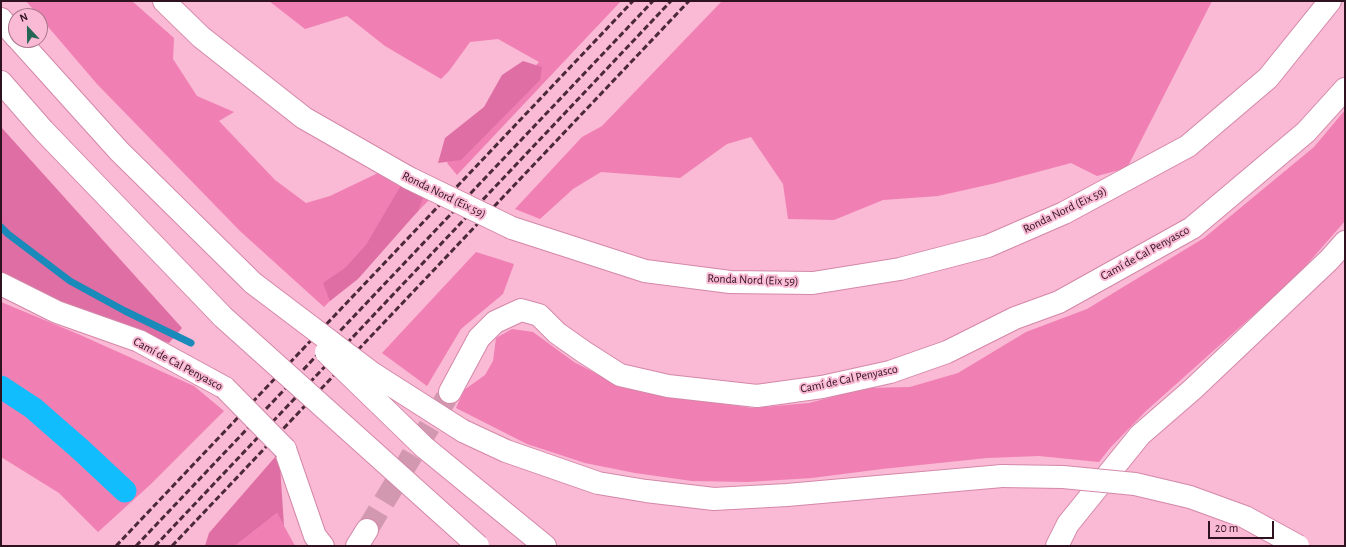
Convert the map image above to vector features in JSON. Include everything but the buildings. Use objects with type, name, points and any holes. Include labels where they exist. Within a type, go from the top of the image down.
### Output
[{"type":"main road","name":"Ronda Nord (Eix 59)","points":[[164,1],[201,36],[304,118],[409,178],[512,228],[645,271],[730,282],[813,282],[900,269],[988,246],[1064,213],[1188,146],[1268,78],[1330,1]]},
{"type":"main road","points":[[1,19],[8,27]]},
{"type":"main road","points":[[26,48],[119,151],[253,283],[424,447],[545,546]]},
{"type":"main road","points":[[1,82],[43,130],[223,317],[478,546]]},
{"type":"main road","name":"Camí de Cal Penyasco","points":[[450,392],[479,338],[495,322],[521,310],[539,315],[557,333],[620,376],[668,386],[757,396],[822,387],[890,372],[947,352],[1016,318],[1059,302],[1192,228],[1306,132],[1345,88]]},
{"type":"main road","points":[[1056,546],[1068,524],[1140,435],[1199,383],[1329,260],[1345,242]]},
{"type":"main road","points":[[253,283],[372,373],[463,432],[506,451],[598,483],[646,491],[714,499],[787,495],[1002,476],[1063,477],[1135,484],[1190,497],[1246,517],[1298,546]]},
{"type":"main road","name":"Camí de Cal Penyasco","points":[[1,284],[57,312],[139,341],[225,388],[285,449],[315,536],[323,546]]},
{"type":"shaded area","points":[[26,1],[132,1],[174,38],[173,59],[197,96],[234,112],[219,121],[275,180],[306,203],[330,196],[378,173],[407,191],[433,196],[324,307],[240,231],[97,84],[48,27],[48,8],[32,8]]},
{"type":"shaded area","points":[[269,1],[621,1],[457,175],[447,163],[496,107],[539,62],[498,39],[470,42],[449,71],[441,79],[385,46],[347,16],[305,29]]},
{"type":"shaded area","points":[[722,1],[1212,1],[1127,168],[1097,176],[1071,163],[996,183],[938,196],[883,200],[834,220],[788,219],[783,184],[751,137],[727,144],[680,178],[601,172],[573,189],[540,219],[515,209],[582,137],[602,126]]},
{"type":"shaded area","points":[[523,61],[542,67],[540,80],[461,160],[438,163],[445,138],[484,107],[502,75]]},
{"type":"shaded area","points":[[1345,110],[1345,221],[1296,277],[1146,411],[1110,448],[1099,462],[1039,456],[987,458],[812,478],[747,482],[692,481],[635,473],[585,463],[527,444],[456,408],[464,390],[485,375],[493,361],[496,338],[512,329],[533,332],[574,362],[620,386],[668,396],[752,408],[809,403],[866,388],[910,387],[958,373],[1026,332],[1087,309],[1204,238],[1314,147]]},
{"type":"shaded area","points":[[1,127],[182,328],[169,343],[75,313],[1,278]]},
{"type":"shaded area","points":[[428,186],[418,211],[358,279],[330,301],[323,283],[345,268],[366,245],[400,187]]},
{"type":"shaded area","points":[[476,252],[514,264],[503,294],[461,329],[427,386],[382,353]]},
{"type":"shaded area","points":[[1,302],[78,334],[194,386],[224,411],[151,484],[98,532],[59,493],[1,457]]},
{"type":"shaded area","points":[[276,456],[280,465],[284,526],[277,513],[235,546],[205,546],[209,533]]},
{"type":"shaded area","points":[[277,513],[295,546],[235,546]]},
{"type":"waterway","points":[[1,227],[70,281],[125,311],[191,343]]},
{"type":"waterway","points":[[1,387],[33,408],[125,491]]},
{"type":"tunnel","points":[[367,530],[450,392]]},
{"type":"railway","points":[[116,546],[633,1]]},
{"type":"railway","points":[[136,546],[653,1]]},
{"type":"railway","points":[[155,546],[671,1]]},
{"type":"railway","points":[[172,546],[689,1]]}]
